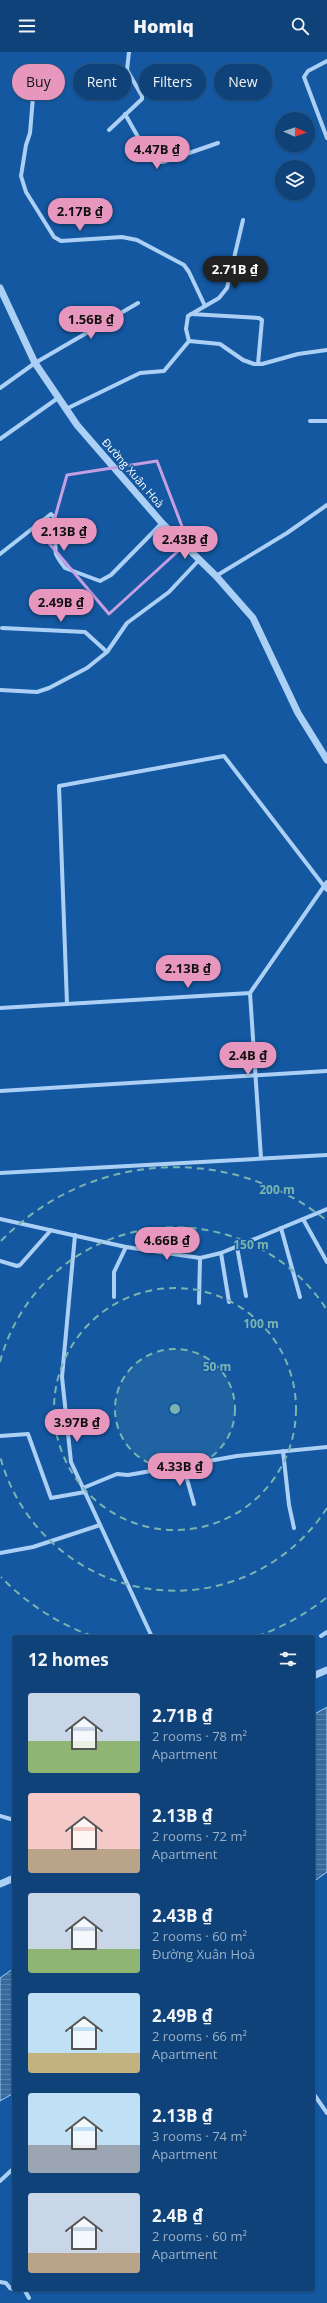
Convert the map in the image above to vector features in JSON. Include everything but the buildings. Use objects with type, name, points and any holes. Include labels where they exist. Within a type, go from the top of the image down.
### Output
[{"type":"street","points":[[109,130],[142,99],[142,96],[127,70],[129,52]]},
{"type":"street","points":[[327,62],[308,71],[304,76],[327,138]]},
{"type":"street","points":[[33,100],[30,133],[26,145],[21,176],[26,192],[54,237],[61,242],[122,237],[136,240],[184,266],[189,272],[205,306]]},
{"type":"street","points":[[125,114],[150,158],[156,162],[164,162],[218,144]]},
{"type":"street","points":[[189,341],[186,329],[187,318],[191,314],[219,298],[227,288],[243,220]]},
{"type":"street","name":"Đường Xuân Hoà","points":[[0,288],[35,363],[66,409],[162,523],[216,576],[253,618],[298,713],[327,760]]},
{"type":"street","points":[[0,388],[35,363],[138,303]]},
{"type":"street","points":[[191,314],[259,318],[262,320],[258,364]]},
{"type":"street","points":[[189,341],[220,344],[243,360],[258,364],[277,361],[298,354],[327,350]]},
{"type":"street","points":[[66,409],[140,373],[164,371],[189,341]]},
{"type":"street","points":[[0,439],[58,398]]},
{"type":"street","points":[[310,421],[327,421]]},
{"type":"street","points":[[216,576],[287,533],[327,505]]},
{"type":"street","points":[[0,554],[52,514],[55,518],[56,524],[56,553],[65,568],[100,581],[111,575],[162,523]]},
{"type":"street","points":[[0,690],[37,692],[49,688],[87,668],[107,652],[127,623],[168,592],[199,560]]},
{"type":"street","points":[[2,628],[85,632],[107,652]]},
{"type":"street","points":[[67,1004],[59,786],[224,756],[325,889]]},
{"type":"street","points":[[260,1158],[250,993],[325,889],[327,882]]},
{"type":"street","points":[[0,1008],[250,993]]},
{"type":"street","points":[[0,1091],[327,1071]]},
{"type":"street","points":[[0,1173],[327,1155]]},
{"type":"street","points":[[0,1219],[126,1246],[200,1258],[237,1247],[327,1209]]},
{"type":"street","points":[[303,1219],[327,1262]]},
{"type":"street","points":[[281,1228],[300,1297]]},
{"type":"street","points":[[0,1261],[17,1266],[20,1265],[51,1230]]},
{"type":"street","points":[[75,1235],[62,1383],[71,1462],[151,1635]]},
{"type":"street","points":[[114,1297],[114,1272],[126,1246]]},
{"type":"street","points":[[237,1247],[246,1296]]},
{"type":"street","points":[[221,1253],[229,1302]]},
{"type":"street","points":[[199,1303],[200,1258]]},
{"type":"street","points":[[0,1436],[28,1434],[51,1498],[84,1490],[117,1474],[128,1475],[283,1450],[327,1447]]},
{"type":"street","points":[[283,1450],[289,1505],[294,1528]]},
{"type":"street","points":[[183,1465],[186,1482],[194,1504]]},
{"type":"street","points":[[0,1553],[33,1547],[100,1525]]},
{"type":"street","points":[[321,1636],[327,1632]]},
{"type":"street","points":[[315,1675],[327,1670]]},
{"type":"street","points":[[0,1816],[12,1819]]},
{"type":"street","points":[[0,1884],[12,1879]]},
{"type":"street","points":[[315,2097],[327,2113]]},
{"type":"street","points":[[0,2181],[12,2170]]},
{"type":"street","points":[[0,2282],[6,2283],[12,2288]]},
{"type":"street","points":[[25,2291],[29,2298]]},
{"type":"highlighted area","points":[[157,461],[188,542],[109,614],[48,542],[67,475]]},
{"type":"water","points":[[327,1707],[327,1872],[315,1881],[315,1714]]},
{"type":"water","points":[[12,1969],[12,2094],[0,2101],[0,1978]]}]
